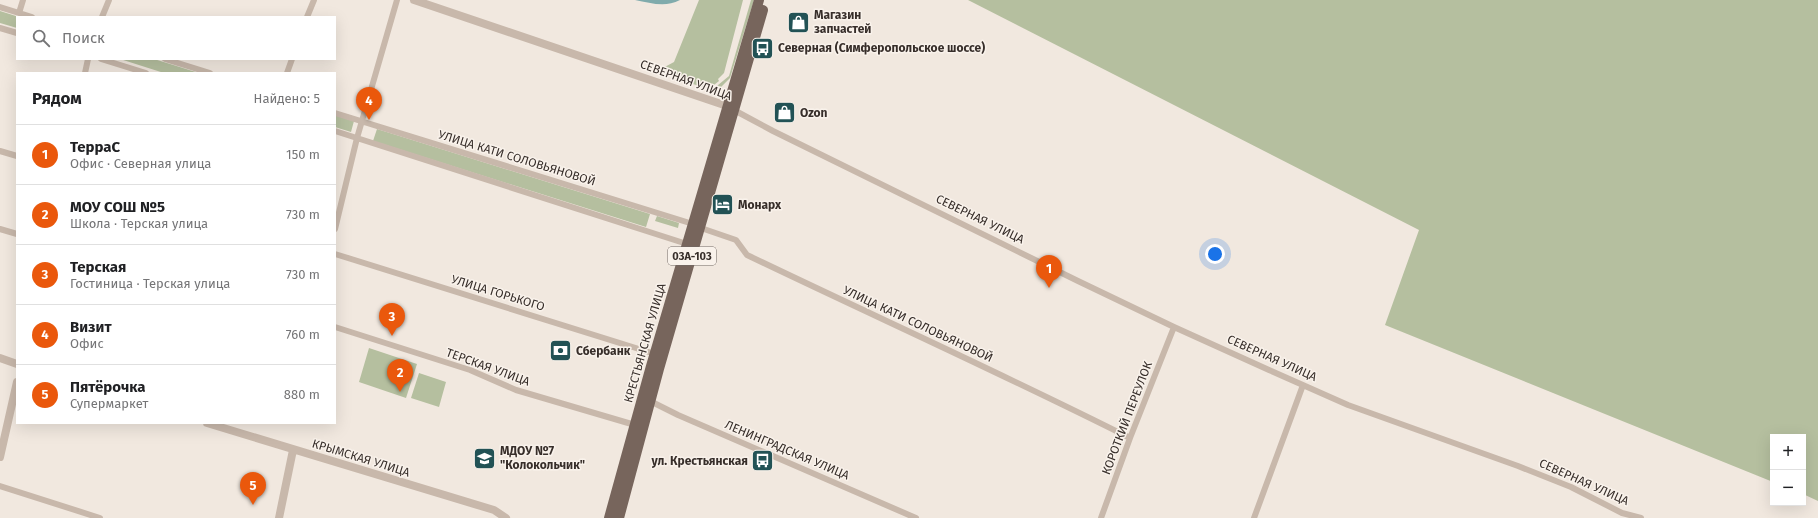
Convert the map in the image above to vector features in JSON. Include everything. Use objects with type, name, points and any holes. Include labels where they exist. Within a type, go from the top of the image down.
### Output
[{"type":"main road","name":"03А-103","points":[[731,108],[759,0]]},
{"type":"main road","name":"03А-103","points":[[731,108],[766,0]]},
{"type":"main road","name":"КРЕСТЬЯНСКАЯ УЛИЦА","points":[[619,518],[697,226],[731,108]]},
{"type":"main road","name":"КРЕСТЬЯНСКАЯ УЛИЦА","points":[[609,518],[687,244],[697,226]]},
{"type":"street","points":[[19,13],[23,0]]},
{"type":"street","points":[[102,16],[109,0]]},
{"type":"street","points":[[307,16],[314,0]]},
{"type":"street","points":[[336,225],[357,138],[397,0]]},
{"type":"street","name":"СЕВЕРНАЯ УЛИЦА","points":[[414,0],[731,108],[780,135],[1174,327],[1348,405],[1478,451],[1556,481],[1622,513],[1641,518]]},
{"type":"street","points":[[0,7],[29,16]]},
{"type":"street","points":[[0,28],[16,33]]},
{"type":"street","points":[[85,72],[88,60]]},
{"type":"street","points":[[104,60],[143,72]]},
{"type":"street","points":[[168,60],[207,72]]},
{"type":"street","points":[[287,72],[292,60]]},
{"type":"street","name":"УЛИЦА КАТИ СОЛОВЬЯНОВОЙ","points":[[336,113],[697,226],[736,240],[747,255],[1042,394],[1130,438]]},
{"type":"street","points":[[336,131],[687,244]]},
{"type":"street","points":[[0,151],[16,156]]},
{"type":"street","points":[[0,229],[16,234]]},
{"type":"street","name":"УЛИЦА ГОРЬКОГО","points":[[336,254],[655,354]]},
{"type":"street","name":"ТЕРСКАЯ УЛИЦА","points":[[336,327],[470,370],[516,390],[635,425]]},
{"type":"street","name":"КОРОТКИЙ ПЕРЕУЛОК","points":[[1101,518],[1130,438],[1174,327]]},
{"type":"street","points":[[0,358],[16,364]]},
{"type":"street","points":[[1254,518],[1304,385]]},
{"type":"street","points":[[0,457],[16,386]]},
{"type":"street","name":"ЛЕНИНГРАДСКАЯ УЛИЦА","points":[[650,401],[678,415],[916,518]]},
{"type":"street","name":"КРЫМСКАЯ УЛИЦА","points":[[210,424],[494,510],[506,518]]},
{"type":"street","points":[[279,518],[293,450]]},
{"type":"street","points":[[0,486],[100,518]]},
{"type":"green space","points":[[699,0],[743,0],[724,73],[718,79],[719,81],[709,89],[680,80],[683,77],[661,69],[674,62]]},
{"type":"green space","points":[[751,0],[754,0],[730,78],[720,88],[712,90],[729,76]]},
{"type":"green space","points":[[968,0],[1818,0],[1818,501],[1806,495],[1806,434],[1770,434],[1770,481],[1385,325],[1419,230]]},
{"type":"green space","points":[[0,11],[16,16],[16,28],[0,23]]},
{"type":"green space","points":[[123,60],[157,60],[196,72],[161,72]]},
{"type":"green space","points":[[336,115],[354,121],[351,132],[336,127]]},
{"type":"green space","points":[[377,129],[650,214],[646,227],[373,141]]},
{"type":"green space","points":[[657,216],[679,223],[678,228],[655,221]]},
{"type":"green space","points":[[369,348],[417,364],[406,398],[359,382]]},
{"type":"green space","points":[[419,373],[446,382],[439,407],[411,398]]},
{"type":"water","points":[[635,0],[680,0],[669,4],[663,4]]},
{"type":"place","name":"Магазин запчастей","points":[[798,22]]},
{"type":"place","name":"Северная (Симферопольское шоссе)","points":[[762,48]]},
{"type":"place","name":"Ozon","points":[[785,113]]},
{"type":"place","name":"Визит","points":[[369,120]]},
{"type":"place","name":"Монарх","points":[[723,205]]},
{"type":"place","name":"ТерраС","points":[[1049,288]]},
{"type":"place","name":"Терская","points":[[392,336]]},
{"type":"place","name":"Сбербанк","points":[[560,351]]},
{"type":"place","name":"МОУ СОШ №5","points":[[400,392]]},
{"type":"place","name":"МДОУ №7 \"Колокольчик\"","points":[[485,458]]},
{"type":"place","name":"ул. Крестьянская","points":[[763,461]]},
{"type":"place","name":"Пятёрочка","points":[[253,505]]}]
